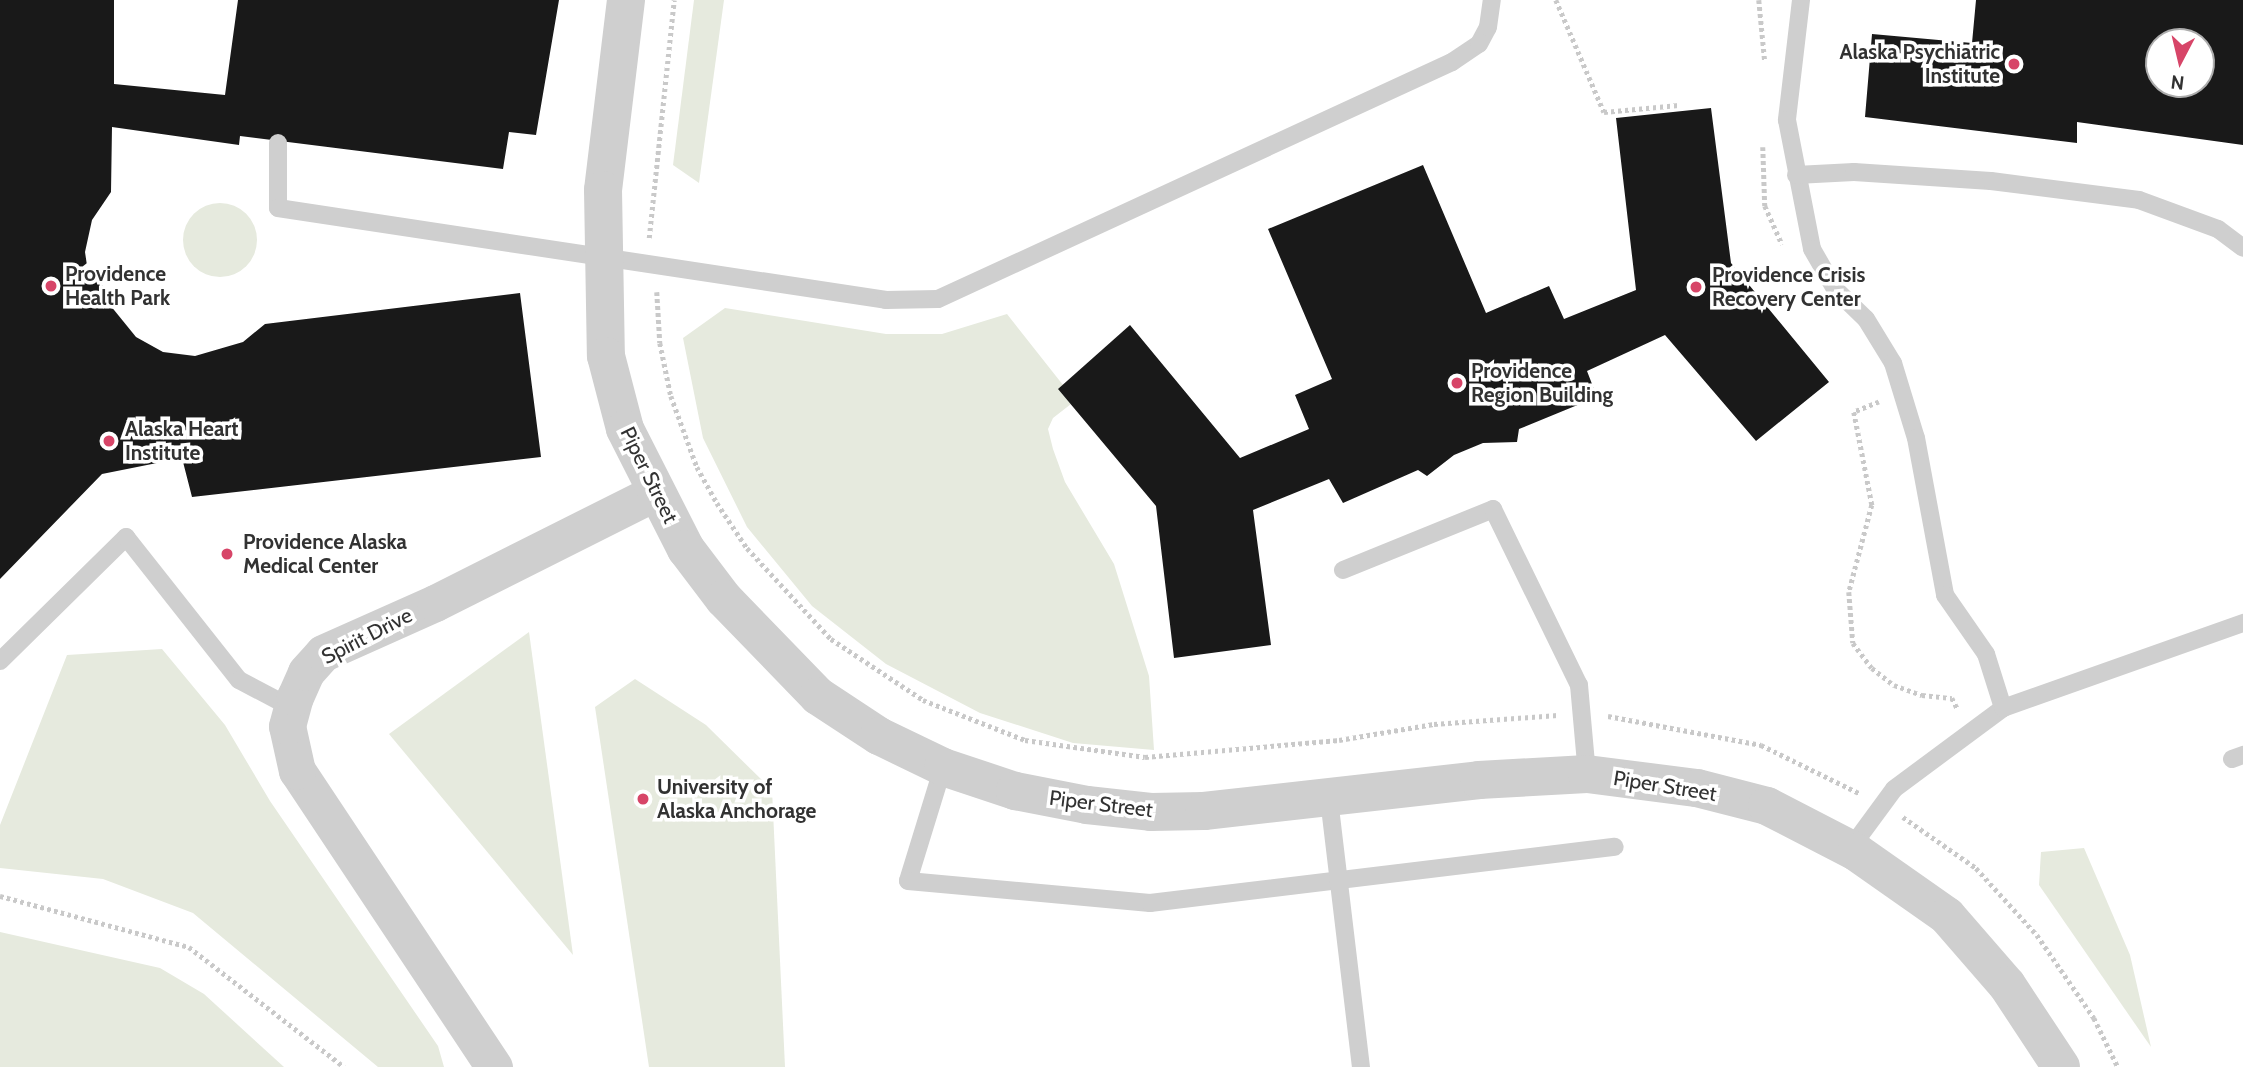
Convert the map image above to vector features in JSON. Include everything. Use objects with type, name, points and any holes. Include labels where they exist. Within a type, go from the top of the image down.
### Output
[{"type":"street","name":"Piper Street","points":[[626,0],[603,190],[606,356],[625,429],[654,493],[686,549],[724,599],[818,696],[879,736],[943,767],[1015,791],[1151,812],[1329,799],[1479,780],[1587,774],[1697,788],[1767,806],[1850,849],[1947,916],[2007,985],[2061,1067]]},
{"type":"street","name":"Spirit Drive","points":[[494,1067],[297,771],[287,726],[292,708],[306,672],[323,653],[435,603],[654,493]]},
{"type":"lane","points":[[278,143],[278,208],[606,255],[887,300],[938,299],[1452,62],[1479,44],[1488,27],[1492,0]]},
{"type":"lane","points":[[1801,0],[1787,120],[1812,249],[1835,289],[1866,319],[1893,363],[1916,438],[1945,595],[1986,654],[2003,708]]},
{"type":"lane","points":[[1796,175],[1854,172],[1991,181],[2139,200],[2218,229],[2243,248]]},
{"type":"lane","points":[[1343,570],[1493,509],[1579,685],[1587,774]]},
{"type":"lane","points":[[0,661],[126,537],[239,680],[292,708]]},
{"type":"lane","points":[[1850,849],[1894,789],[2003,708],[2243,623]]},
{"type":"lane","points":[[943,767],[908,881],[1150,903],[1615,847]]},
{"type":"lane","points":[[1329,799],[1361,1067]]},
{"type":"path","points":[[648,232],[674,0]]},
{"type":"path","points":[[1556,0],[1604,112],[1679,105]]},
{"type":"path","points":[[1759,0],[1766,74]]},
{"type":"path","points":[[1763,142],[1765,206],[1788,256]]},
{"type":"path","points":[[657,294],[660,343],[671,396],[697,467],[717,503],[747,548],[831,639],[923,700],[1025,740],[1145,757],[1339,740],[1494,718],[1581,715],[1638,718],[1761,745],[1884,803],[1976,868],[2037,935],[2094,1018],[2118,1067]]},
{"type":"path","points":[[1876,393],[1879,404],[1854,412],[1872,505],[1849,592],[1853,643],[1872,668],[1894,685],[1922,695],[1952,698]]},
{"type":"path","points":[[0,896],[189,947],[344,1067]]},
{"type":"shaded area","points":[[694,0],[724,0],[699,183],[673,165]]},
{"type":"shaded area","points":[[220,203],[241,209],[251,219],[257,240],[251,261],[241,271],[220,277],[199,271],[189,261],[183,240],[189,219],[199,209]]},
{"type":"shaded area","points":[[725,308],[886,334],[942,334],[1007,314],[1063,385],[1071,404],[1053,418],[1048,429],[1065,482],[1114,564],[1149,676],[1154,750],[1073,743],[980,713],[886,664],[812,606],[747,527],[703,438],[683,338]]},
{"type":"shaded area","points":[[529,632],[573,955],[389,734]]},
{"type":"shaded area","points":[[162,649],[225,725],[270,801],[438,1046],[444,1067],[378,1067],[193,913],[103,879],[0,868],[0,825],[67,655]]},
{"type":"shaded area","points":[[635,679],[706,725],[772,790],[785,1067],[649,1067],[595,707]]},
{"type":"shaded area","points":[[2084,848],[2130,955],[2151,1047],[2039,885],[2041,852]]},
{"type":"shaded area","points":[[0,932],[160,968],[204,994],[284,1067],[0,1067]]},
{"type":"building","name":"Providence Health Park","points":[[0,0],[114,0],[114,84],[225,95],[238,0],[559,0],[536,135],[509,132],[503,169],[240,136],[239,145],[112,127],[111,192],[92,220],[85,252],[89,279],[100,280],[110,305],[136,337],[163,352],[195,356],[243,342],[265,324],[520,293],[541,457],[192,497],[182,458],[102,474],[0,579]]},
{"type":"building","name":"Alaska Psychiatric Institute","points":[[1976,0],[2243,0],[2243,145],[2077,122],[2077,143],[1865,117],[1872,34],[1972,43]]},
{"type":"building","name":"Providence Region Building","points":[[1711,108],[1731,263],[1829,382],[1756,441],[1665,335],[1587,371],[1597,397],[1519,429],[1517,442],[1483,443],[1454,455],[1427,476],[1418,470],[1343,503],[1329,479],[1253,510],[1271,645],[1174,658],[1156,506],[1058,389],[1130,325],[1240,458],[1309,429],[1295,395],[1332,379],[1268,229],[1423,165],[1486,313],[1549,286],[1564,319],[1636,290],[1616,118]]},
{"type":"place","name":"Alaska Psychiatric Institute","points":[[2014,64]]},
{"type":"place","name":"Providence Health Park","points":[[51,286]]},
{"type":"place","name":"Providence Crisis Recovery Center","points":[[1696,287]]},
{"type":"place","name":"Providence Region Building","points":[[1457,383]]},
{"type":"place","name":"Alaska Heart Institute","points":[[109,441]]},
{"type":"place","name":"Providence Alaska Medical Center","points":[[227,554]]},
{"type":"place","name":"University of Alaska Anchorage","points":[[643,799]]}]
